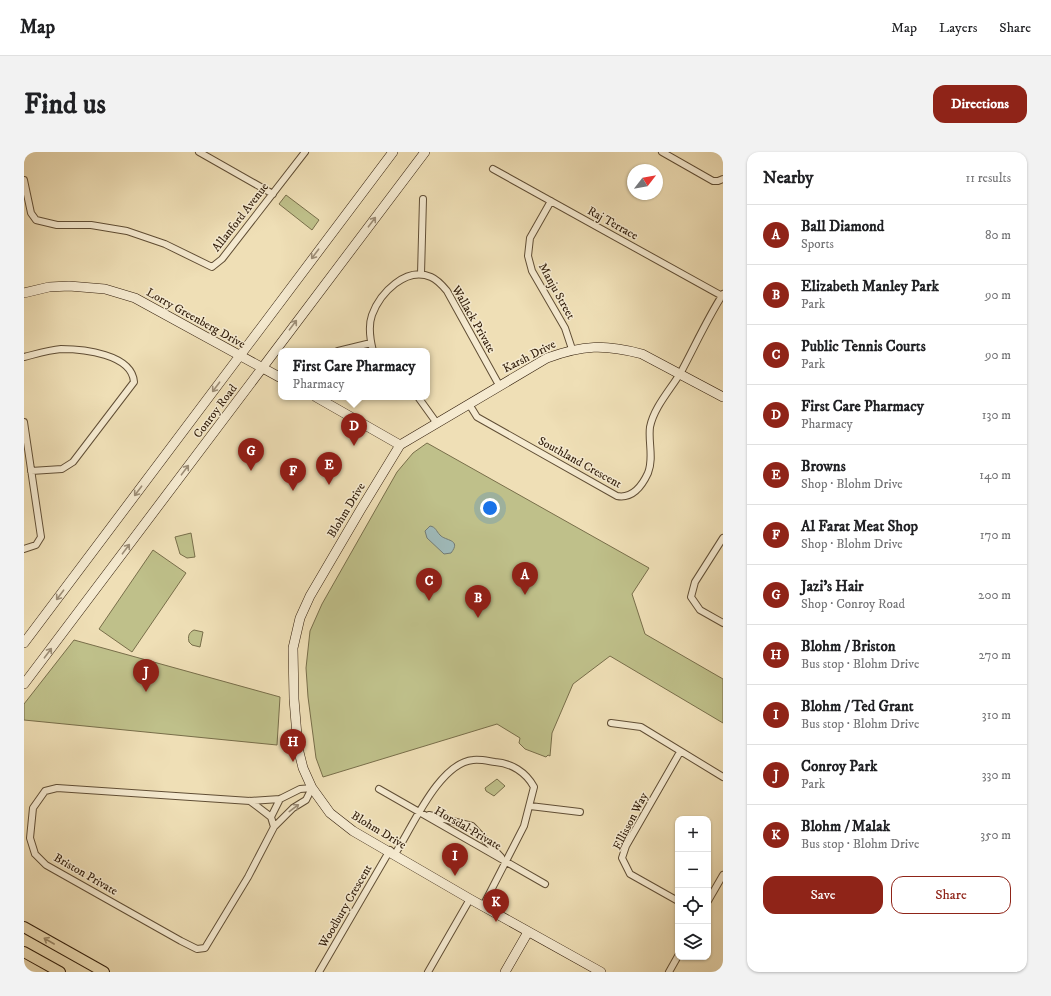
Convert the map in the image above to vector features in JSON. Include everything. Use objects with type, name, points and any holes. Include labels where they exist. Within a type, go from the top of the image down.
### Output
[{"type":"main road","points":[[24,927],[104,972]]},
{"type":"main road","points":[[24,952],[60,972]]},
{"type":"street","points":[[198,152],[273,194]]},
{"type":"street","name":"Allanford Avenue","points":[[24,180],[31,213],[36,220],[57,225],[91,225],[127,231],[165,244],[212,267],[222,259],[305,152]]},
{"type":"street","name":"Conroy Road","points":[[24,643],[393,152]]},
{"type":"street","name":"Conroy Road","points":[[24,684],[425,152]]},
{"type":"street","points":[[662,152],[713,181],[723,179]]},
{"type":"street","name":"Raj Terrace","points":[[493,168],[551,202],[722,295]]},
{"type":"street","points":[[372,348],[370,338],[372,316],[380,301],[396,282],[402,278],[421,274],[424,199]]},
{"type":"street","name":"Manju Street","points":[[551,202],[530,238],[528,256],[532,271],[565,328],[572,349]]},
{"type":"street","name":"Wallack Private","points":[[421,274],[430,276],[438,281],[447,291],[499,385]]},
{"type":"street","name":"Lorry Greenberg Drive","points":[[24,293],[49,287],[69,286],[105,289],[142,301],[278,376]]},
{"type":"street","points":[[680,373],[722,295]]},
{"type":"street","points":[[352,348],[371,344]]},
{"type":"street","name":"Karsh Drive","points":[[400,445],[436,422],[547,358],[572,349],[600,346],[642,354],[723,397]]},
{"type":"street","points":[[24,357],[60,349],[97,352],[127,365],[134,374],[134,382],[73,462],[62,469],[31,472]]},
{"type":"street","name":"Southland Crescent","points":[[469,404],[477,417],[617,496],[625,498],[637,490],[648,472],[651,457],[650,428],[656,412],[680,373]]},
{"type":"street","points":[[321,400],[400,445]]},
{"type":"street","points":[[420,400],[436,422]]},
{"type":"street","points":[[24,422],[41,537],[36,545],[24,549]]},
{"type":"street","name":"Blohm Drive","points":[[400,445],[310,596],[295,633],[293,648],[294,696],[298,748],[303,768],[312,788],[330,813],[353,831],[393,852],[470,899],[601,972]]},
{"type":"street","points":[[723,538],[695,582],[691,597],[700,610],[723,623]]},
{"type":"street","points":[[611,723],[641,727],[723,777]]},
{"type":"street","name":"Ellisson Way","points":[[675,899],[630,874],[622,858],[626,846],[680,752]]},
{"type":"street","name":"Woodbury Crescent","points":[[319,972],[393,852],[420,813],[436,786],[456,766],[473,760],[502,762],[521,771],[534,787],[530,806]]},
{"type":"street","name":"Briston Private","points":[[57,788],[250,801],[280,799],[300,789],[312,788],[306,800],[293,808],[274,827],[248,877],[205,948],[198,949],[181,941],[46,865],[36,854],[30,838],[33,808],[46,791],[57,788]]},
{"type":"street","name":"Horsdal Private","points":[[379,789],[545,884]]},
{"type":"street","points":[[271,817],[280,799]]},
{"type":"street","points":[[250,801],[271,817],[274,827]]},
{"type":"street","points":[[483,906],[524,826],[530,806],[580,812]]},
{"type":"street","name":"Horsdal Private","points":[[420,813],[472,826],[505,862]]},
{"type":"street","points":[[711,895],[723,875]]},
{"type":"street","points":[[428,972],[470,899]]},
{"type":"street","points":[[505,972],[528,932]]},
{"type":"street","points":[[669,972],[676,960]]},
{"type":"green space","points":[[286,195],[319,220],[312,230],[279,204]]},
{"type":"green space","points":[[427,443],[649,568],[632,594],[645,634],[723,679],[723,723],[610,656],[573,684],[552,733],[550,756],[548,755],[546,757],[525,749],[519,743],[520,738],[497,724],[323,777],[316,758],[308,697],[306,668],[310,631],[322,604],[397,472],[413,453]]},
{"type":"green space","points":[[191,533],[195,557],[187,558],[180,554],[175,537]]},
{"type":"green space","points":[[153,550],[186,573],[132,652],[99,629]]},
{"type":"green space","points":[[194,630],[203,632],[200,647],[192,645],[189,642],[189,635]]},
{"type":"green space","points":[[74,640],[280,697],[277,745],[24,720],[24,704]]},
{"type":"green space","points":[[497,779],[505,786],[494,796],[486,791],[485,788]]},
{"type":"water","points":[[430,526],[435,528],[442,537],[454,543],[455,545],[451,553],[444,554],[427,538],[425,531]]},
{"type":"place","name":"First Care Pharmacy","points":[[354,446]]},
{"type":"place","name":"Jazi's Hair","points":[[251,471]]},
{"type":"place","name":"Browns","points":[[329,485]]},
{"type":"place","name":"Al Farat Meat Shop","points":[[293,491]]},
{"type":"place","name":"Ball Diamond","points":[[525,595]]},
{"type":"place","name":"Public Tennis Courts","points":[[429,601]]},
{"type":"place","name":"Elizabeth Manley Park","points":[[478,618]]},
{"type":"place","name":"Conroy Park","points":[[146,692]]},
{"type":"place","name":"Blohm / Briston","points":[[293,762]]},
{"type":"place","name":"Blohm / Ted Grant","points":[[455,876]]},
{"type":"place","name":"Blohm / Malak","points":[[496,922]]}]
